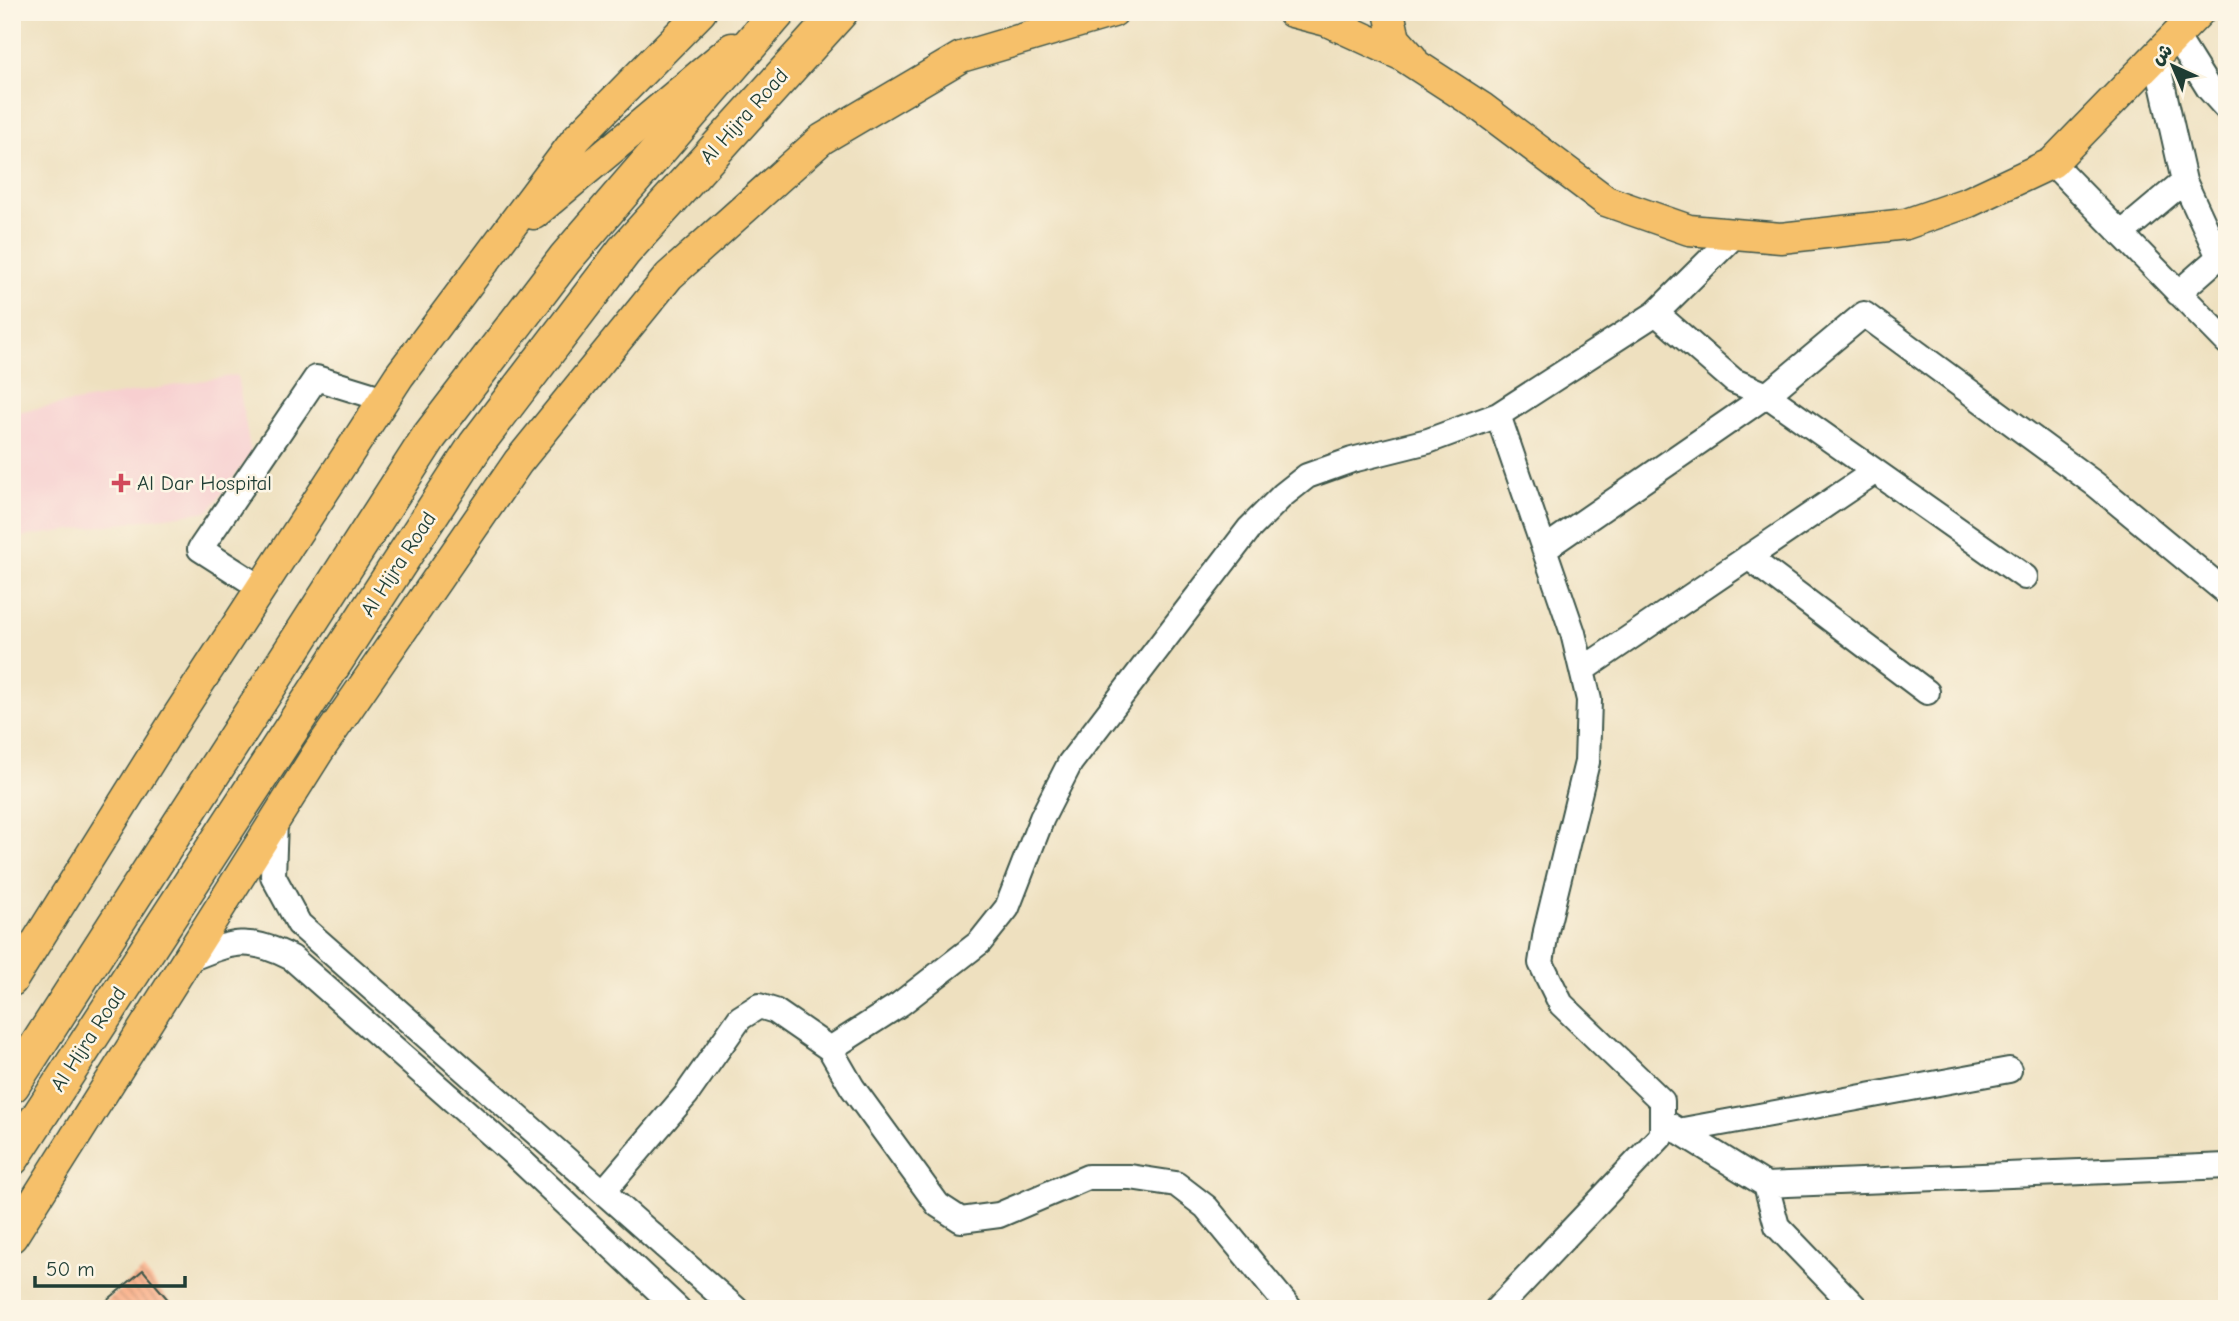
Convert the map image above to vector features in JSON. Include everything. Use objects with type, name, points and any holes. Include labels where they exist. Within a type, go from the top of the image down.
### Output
[{"type":"highway","name":"Al Hijra Road","points":[[12,1085],[429,437],[565,259],[777,12]]},
{"type":"highway","name":"Al Hijra Road","points":[[12,1158],[476,445],[624,251],[840,12]]},
{"type":"main road","points":[[12,981],[384,399],[493,248],[577,138],[701,12]]},
{"type":"main road","points":[[493,248],[777,12]]},
{"type":"main road","points":[[12,1237],[318,752],[518,462],[670,276],[822,139],[961,57],[1113,12]]},
{"type":"main road","points":[[1292,12],[1327,21],[1412,62],[1481,107],[1606,201],[1689,230],[1781,238],[1906,224],[1969,202],[2052,163],[2199,12]]},
{"type":"main road","points":[[1389,12],[1395,39],[1412,62]]},
{"type":"street","points":[[2166,46],[2227,109]]},
{"type":"street","points":[[2166,46],[2183,181],[2223,254],[2178,293]]},
{"type":"street","points":[[2052,163],[2227,342]]},
{"type":"street","points":[[2122,234],[2183,181]]},
{"type":"street","points":[[830,1049],[900,1004],[980,942],[994,925],[1007,908],[1042,818],[1070,763],[1249,529],[1283,495],[1307,476],[1352,460],[1427,441],[1499,415],[1656,313],[1736,234]]},
{"type":"street","points":[[1656,313],[1734,381],[1767,396],[2025,577]]},
{"type":"street","points":[[1544,549],[1767,396],[1864,314],[2095,484],[2227,593]]},
{"type":"street","points":[[261,588],[200,549],[316,378],[384,399]]},
{"type":"street","points":[[1499,415],[1544,549],[1589,700],[1587,762],[1546,931],[1541,963],[1561,1004],[1662,1101],[1670,1126],[1766,1185],[2227,1166]]},
{"type":"street","points":[[1582,670],[1874,472]]},
{"type":"street","points":[[1748,557],[1927,692]]},
{"type":"street","points":[[275,821],[273,876],[299,924],[605,1190],[736,1309]]},
{"type":"street","points":[[187,960],[219,947],[243,942],[266,945],[292,958],[515,1155],[678,1309]]},
{"type":"street","points":[[605,1190],[686,1095],[740,1018],[760,1006],[775,1011],[830,1049],[852,1087],[937,1205],[961,1220],[999,1215],[1088,1177],[1130,1177],[1177,1184],[1206,1207],[1290,1309]]},
{"type":"street","points":[[1497,1309],[1670,1126],[2009,1070]]},
{"type":"street","points":[[515,1155],[537,1131]]},
{"type":"street","points":[[1766,1185],[1777,1226],[1857,1309]]},
{"type":"shaded area","name":"Al Dar Hospital","points":[[237,375],[251,454],[209,511],[21,537],[12,533],[12,417],[21,411]]},
{"type":"building","points":[[143,1270],[176,1309],[97,1309]]},
{"type":"place","name":"Al Dar Hospital","points":[[121,483]]}]
